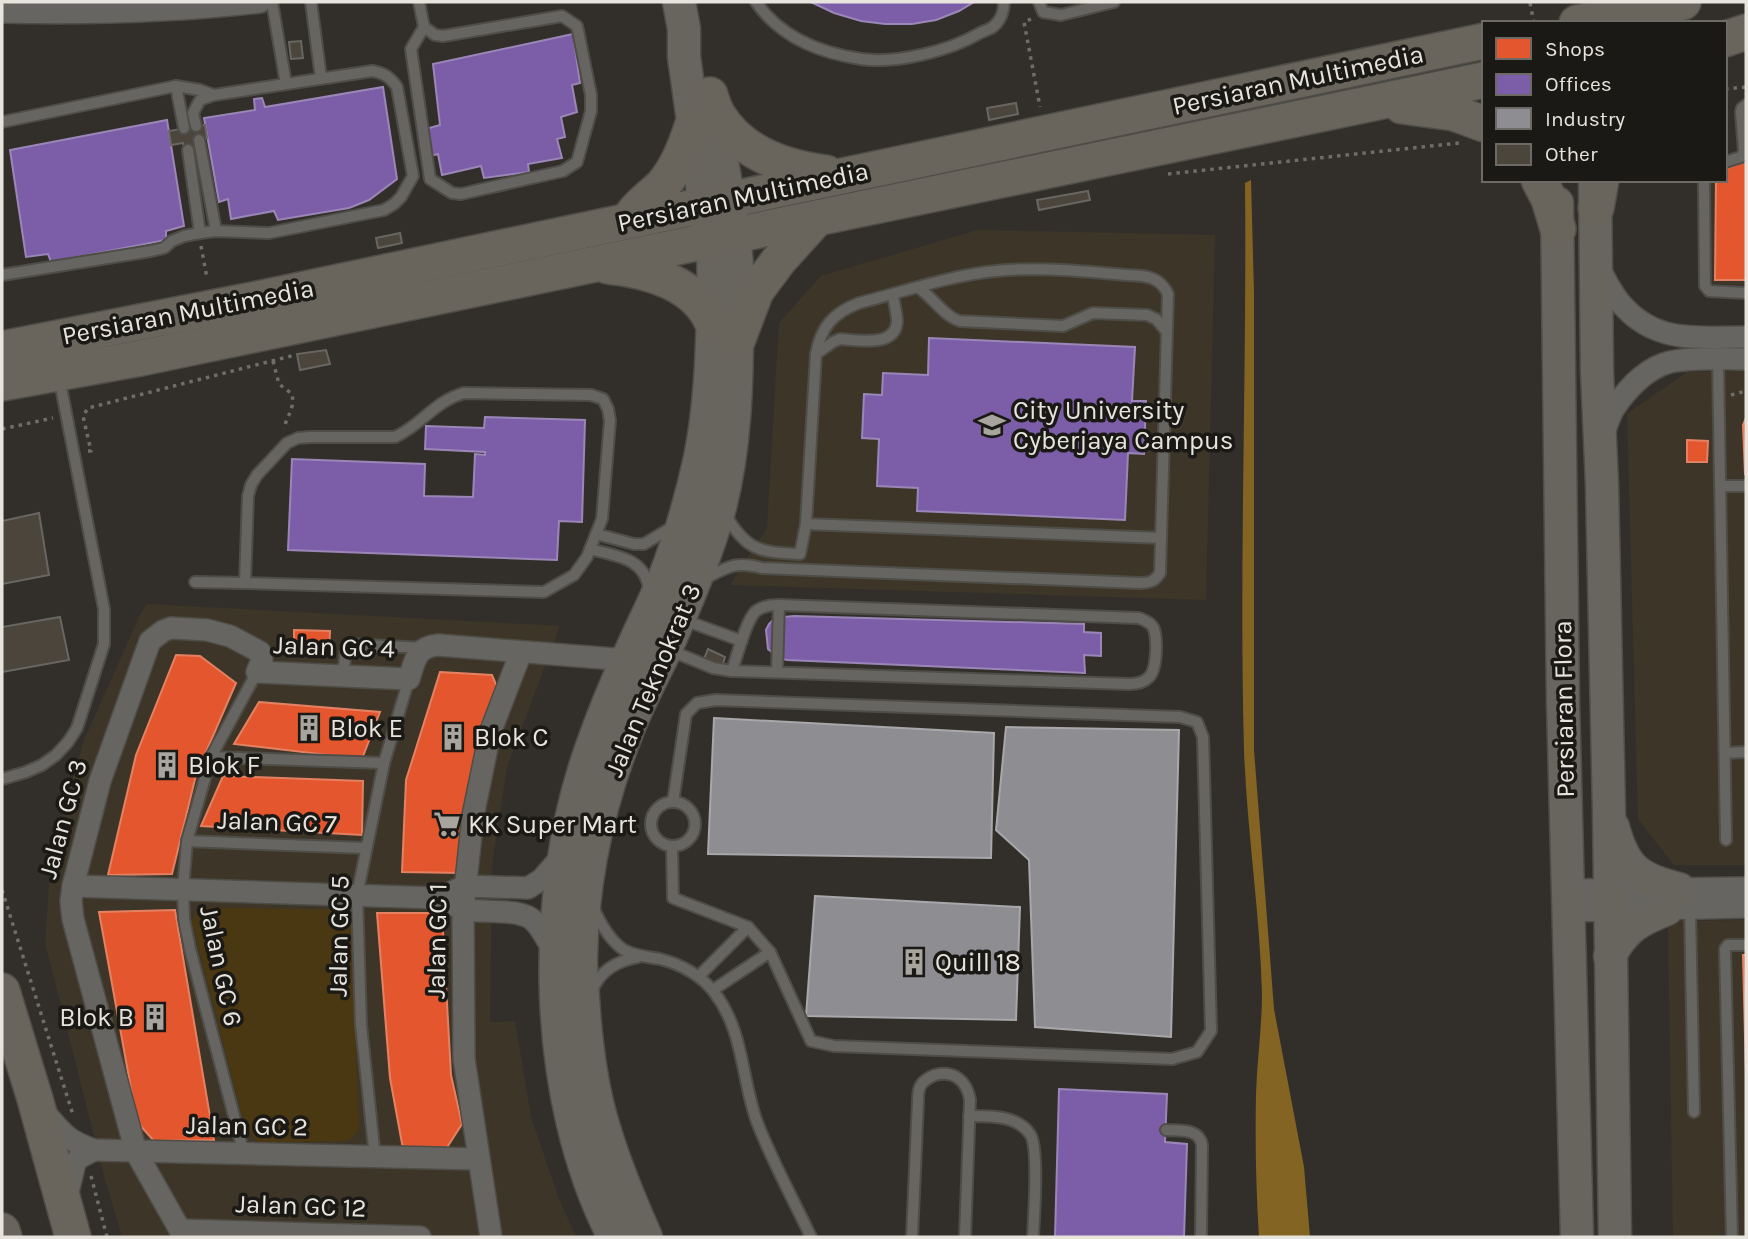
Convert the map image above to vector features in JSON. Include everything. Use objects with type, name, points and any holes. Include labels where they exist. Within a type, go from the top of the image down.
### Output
[{"type":"main road","points":[[1589,21],[1683,2]]},
{"type":"main road","name":"Jalan Teknokrat 3","points":[[614,1237],[583,1164],[559,1042],[556,955],[564,854],[576,797],[591,750],[627,660],[694,583],[720,505],[733,432],[725,332],[713,260],[722,237],[701,109],[684,57],[682,15]]},
{"type":"main road","points":[[1727,34],[1746,30]]},
{"type":"main road","points":[[1727,38],[1746,30]]},
{"type":"main road","name":"Persiaran Multimedia","points":[[2,349],[193,313],[1482,41]]},
{"type":"main road","name":"Persiaran Multimedia","points":[[2,383],[141,358],[1482,80]]},
{"type":"main road","points":[[1365,104],[1429,108],[1454,113],[1477,133]]},
{"type":"main road","points":[[627,221],[659,189],[676,167],[701,109],[717,114],[742,142],[783,165],[847,175]]},
{"type":"main road","points":[[1540,182],[1549,199],[1558,229]]},
{"type":"main road","name":"Persiaran Flora","points":[[1556,182],[1563,649],[1577,1237]]},
{"type":"main road","name":"Persiaran Flora","points":[[1597,189],[1597,371],[1609,812],[1615,1237]]},
{"type":"main road","points":[[592,264],[647,273],[671,282],[695,296],[725,332],[779,260],[817,218]]},
{"type":"main road","points":[[2,334],[85,322],[193,313]]},
{"type":"main road","name":"Jalan Teknokrat 3","points":[[646,1237],[622,1182],[603,1125],[588,1054],[581,962],[583,914],[592,853],[610,780],[628,728],[666,649],[663,580],[687,509],[700,459],[711,377],[725,332]]},
{"type":"main road","points":[[2,398],[63,398],[141,358]]},
{"type":"main road","points":[[1609,812],[1618,846],[1628,862],[1637,872],[1657,884],[1678,902],[1648,916],[1625,932],[1610,956]]},
{"type":"main road","points":[[2,991],[69,1221]]},
{"type":"main road","points":[[2,1231],[4,1237]]},
{"type":"street","points":[[2,12],[50,13],[141,6],[214,7],[260,2]]},
{"type":"street","points":[[1597,263],[1623,306],[1655,330],[1685,336],[1746,337]]},
{"type":"street","points":[[1600,443],[1612,412],[1624,395],[1659,366],[1671,362],[1746,359]]},
{"type":"street","name":"Jalan GC 3","points":[[179,1234],[136,1152],[73,919],[73,886],[100,781],[150,641],[171,628],[206,630],[230,636],[260,652],[262,660],[257,672]]},
{"type":"street","points":[[409,679],[415,658],[424,648],[438,645],[627,660]]},
{"type":"street","name":"Jalan GC 1","points":[[491,1237],[464,1059],[463,909],[473,816],[490,733],[521,652]]},
{"type":"street","name":"Jalan GC 4","points":[[257,672],[409,679]]},
{"type":"street","points":[[437,898],[465,886],[528,888],[542,879],[564,854]]},
{"type":"street","points":[[73,886],[437,898],[463,909],[527,916],[534,921],[556,955]]},
{"type":"street","points":[[1678,902],[1746,888]]},
{"type":"street","points":[[1569,901],[1678,902],[1746,907]]},
{"type":"street","points":[[35,1099],[64,1136],[88,1150],[75,1163],[69,1221]]},
{"type":"street","name":"Jalan GC 2","points":[[88,1150],[478,1160]]},
{"type":"street","name":"Jalan GC 12","points":[[179,1234],[420,1237]]},
{"type":"lane","points":[[272,2],[286,84]]},
{"type":"lane","points":[[311,2],[321,78]]},
{"type":"lane","points":[[419,2],[424,27],[411,49],[430,179],[452,193],[461,194],[564,171],[577,162],[592,111],[577,26],[562,16],[443,36],[424,27]]},
{"type":"lane","points":[[756,2],[780,29],[802,42],[863,59],[933,52],[969,39],[994,26],[1001,16],[1004,2]]},
{"type":"lane","points":[[1039,2],[1043,12],[1061,15],[1114,2]]},
{"type":"lane","points":[[2,275],[151,251],[163,248],[184,236],[216,230],[269,233],[384,210],[401,197],[413,176],[397,87],[390,78],[381,73],[372,71],[214,95],[200,100],[193,113],[196,126]]},
{"type":"lane","points":[[2,122],[176,86],[214,95]]},
{"type":"lane","points":[[176,86],[184,128]]},
{"type":"lane","points":[[1727,161],[1741,157],[1744,152],[1741,112],[1746,105]]},
{"type":"lane","points":[[199,140],[216,230]]},
{"type":"lane","points":[[188,150],[200,233]]},
{"type":"lane","points":[[1704,182],[1705,286],[1709,290],[1746,293]]},
{"type":"lane","points":[[694,583],[738,564],[799,570],[1148,583],[1155,580],[1160,573],[1168,294],[1164,285],[1154,278],[1048,270],[1005,270],[966,276],[845,308],[825,327],[816,354],[806,524],[799,570]]},
{"type":"lane","points":[[919,288],[951,318],[960,321],[1063,326],[1093,313],[1147,315],[1156,319],[1167,332]]},
{"type":"lane","points":[[816,354],[840,339],[881,341],[891,335],[897,320],[893,295]]},
{"type":"lane","points":[[1718,359],[1726,840]]},
{"type":"lane","points":[[195,582],[544,592],[574,575],[587,557],[602,519],[610,421],[608,409],[603,400],[591,395],[464,393],[442,402],[403,434],[395,437],[298,438],[290,442],[257,475],[251,485],[248,496],[245,583]]},
{"type":"lane","points":[[2,779],[42,765],[68,742],[77,728],[104,644],[104,610],[63,398]]},
{"type":"lane","points":[[1721,486],[1746,485]]},
{"type":"lane","points":[[720,505],[744,541],[774,553],[800,554]]},
{"type":"lane","points":[[596,534],[644,544],[674,526],[687,509]]},
{"type":"lane","points":[[806,524],[1161,538]]},
{"type":"lane","points":[[590,549],[629,560],[644,572],[663,616],[742,641]]},
{"type":"lane","points":[[777,672],[779,605]]},
{"type":"lane","points":[[666,649],[713,668],[732,671],[1128,684],[1147,680],[1152,675],[1155,667],[1156,638],[1153,628],[1147,621],[1139,618],[779,605],[757,611],[749,619],[732,671]]},
{"type":"lane","points":[[343,676],[349,644],[424,648]]},
{"type":"lane","name":"Jalan GC 6","points":[[244,1154],[190,949],[184,919],[183,890],[187,841],[211,757],[257,672]]},
{"type":"lane","name":"Jalan GC 5","points":[[375,1157],[361,1025],[357,895],[384,763],[409,679]]},
{"type":"lane","points":[[672,846],[673,898],[748,927],[770,952],[810,1041],[834,1046],[1172,1059],[1197,1052],[1211,1031],[1203,737],[1197,722],[1180,717],[716,700],[697,703],[686,714],[673,802]]},
{"type":"lane","points":[[1724,753],[1746,752]]},
{"type":"lane","points":[[211,757],[384,763]]},
{"type":"lane","points":[[673,802],[691,812],[695,825],[690,838],[672,846],[658,840],[654,834],[652,820],[659,807],[673,802]]},
{"type":"lane","name":"Jalan GC 7","points":[[187,841],[365,848]]},
{"type":"lane","points":[[586,891],[606,932],[626,951],[681,967],[699,976],[713,990],[733,1023],[757,1121],[811,1237]]},
{"type":"lane","points":[[1678,902],[1694,1112]]},
{"type":"lane","points":[[699,976],[748,927]]},
{"type":"lane","points":[[1732,1237],[1725,949],[1728,945],[1746,945]]},
{"type":"lane","points":[[713,990],[770,952]]},
{"type":"lane","points":[[585,1015],[594,985],[601,976],[622,960],[641,956]]},
{"type":"lane","points":[[912,1237],[920,1086],[925,1080],[946,1073],[955,1075],[964,1082],[968,1090],[965,1237]]},
{"type":"lane","points":[[969,1116],[1008,1119],[1031,1134],[1035,1150],[1033,1237]]},
{"type":"lane","points":[[1166,1130],[1189,1132],[1200,1138],[1201,1237]]},
{"type":"path","points":[[1530,3],[1534,21]]},
{"type":"path","points":[[1024,22],[1041,113]]},
{"type":"path","points":[[1727,89],[1746,87]]},
{"type":"path","points":[[1168,174],[1477,133]]},
{"type":"path","points":[[200,233],[206,278]]},
{"type":"path","points":[[83,416],[88,408],[95,405],[297,354]]},
{"type":"path","points":[[273,361],[279,384],[292,394],[293,409],[286,418],[284,429],[290,442]]},
{"type":"path","points":[[2,429],[63,398],[83,416],[91,451],[74,453]]},
{"type":"path","points":[[2,890],[88,1150],[107,1237]]},
{"type":"shaded area","points":[[1746,157],[1746,285],[1712,284],[1711,182],[1727,182],[1727,165]]},
{"type":"shaded area","points":[[1251,180],[1254,293],[1254,750],[1274,1009],[1304,1167],[1310,1237],[1259,1237],[1256,1094],[1262,994],[1244,750],[1243,679],[1245,183]]},
{"type":"shaded area","name":"City University Cyberjaya Campus","points":[[978,230],[1215,235],[1206,600],[730,585],[767,528],[779,323],[821,276]]},
{"type":"shaded area","points":[[1746,371],[1746,865],[1674,865],[1638,819],[1627,414],[1687,372]]},
{"type":"shaded area","points":[[147,604],[560,626],[507,767],[492,865],[490,1022],[515,1021],[531,1117],[558,1196],[576,1237],[122,1237],[45,942],[51,857],[84,740]]},
{"type":"shaded area","points":[[198,907],[340,910],[351,920],[359,1130],[348,1141],[259,1143],[245,1127],[192,922]]},
{"type":"shaded area","points":[[1746,920],[1746,1237],[1673,1237],[1668,928],[1677,921]]},
{"type":"building: Shops","points":[[1746,161],[1746,280],[1715,280],[1716,182],[1727,182],[1727,168]]},
{"type":"building: Shops","points":[[1746,418],[1746,474],[1745,474],[1743,425]]},
{"type":"building: Shops","points":[[1687,440],[1708,441],[1707,462],[1687,462]]},
{"type":"building: Shops","points":[[294,630],[330,631],[329,652],[294,651]]},
{"type":"building: Shops","name":"Blok F","points":[[176,655],[200,656],[236,683],[196,775],[172,874],[108,875],[136,755]]},
{"type":"building: Shops","name":"Blok C","points":[[440,672],[492,675],[500,694],[462,873],[402,872],[406,780]]},
{"type":"building: Shops","name":"Blok E","points":[[259,702],[380,712],[362,759],[234,744]]},
{"type":"building: Shops","points":[[223,776],[363,781],[362,835],[201,826]]},
{"type":"building: Shops","name":"Blok B","points":[[175,910],[214,1140],[154,1141],[137,1122],[99,912]]},
{"type":"building: Shops","points":[[377,913],[442,913],[451,1075],[462,1124],[446,1149],[403,1149],[390,1078]]},
{"type":"building: Shops","points":[[1743,955],[1746,955],[1746,1078]]},
{"type":"building: Offices","points":[[811,2],[974,2],[936,20],[912,24],[885,24],[861,21],[834,13]]},
{"type":"building: Offices","points":[[573,34],[580,83],[572,85],[577,112],[561,117],[565,137],[557,139],[562,158],[528,164],[529,172],[484,178],[481,166],[442,175],[438,154],[430,156],[426,129],[440,125],[433,64]]},
{"type":"building: Offices","points":[[383,87],[397,179],[369,200],[349,208],[278,220],[274,211],[231,219],[228,199],[219,202],[204,118],[255,110],[254,99],[262,98],[265,107]]},
{"type":"building: Offices","points":[[167,120],[184,226],[166,231],[166,240],[51,262],[48,254],[26,257],[10,150]]},
{"type":"building: Offices","points":[[929,338],[1135,347],[1132,401],[1146,401],[1144,454],[1128,453],[1125,520],[917,511],[918,488],[877,486],[879,439],[862,438],[864,394],[882,395],[883,373],[928,375]]},
{"type":"building: Offices","points":[[485,417],[585,420],[582,522],[559,521],[557,560],[288,550],[292,459],[425,464],[424,496],[473,497],[475,454],[485,455],[485,452],[425,449],[426,426],[484,428]]},
{"type":"building: Offices","points":[[794,616],[1084,624],[1084,632],[1101,633],[1101,656],[1084,655],[1085,673],[779,658],[768,649],[766,630],[775,618]]},
{"type":"building: Offices","points":[[1059,1089],[1167,1094],[1165,1142],[1187,1144],[1184,1237],[1055,1237]]},
{"type":"building: Industry","points":[[714,718],[994,733],[991,858],[708,854]]},
{"type":"building: Industry","points":[[1006,727],[1179,730],[1171,1037],[1035,1027],[1029,860],[996,830]]},
{"type":"building: Industry","name":"Quill 18","points":[[815,896],[1020,907],[1016,1020],[806,1016]]},
{"type":"building: Other","points":[[301,41],[303,58],[291,59],[289,42]]},
{"type":"building: Other","points":[[1016,103],[1018,114],[989,120],[987,108]]},
{"type":"building: Other","points":[[205,125],[207,138],[199,140],[197,149],[185,151],[183,143],[171,145],[169,131]]},
{"type":"building: Other","points":[[1088,191],[1090,200],[1039,210],[1037,200]]},
{"type":"building: Other","points":[[400,233],[402,243],[378,248],[376,238]]},
{"type":"building: Other","points":[[326,350],[330,364],[300,370],[297,354]]},
{"type":"building: Other","points":[[39,513],[49,575],[2,584],[2,521]]},
{"type":"building: Other","points":[[60,617],[69,660],[2,672],[2,627]]},
{"type":"building: Other","points":[[708,649],[725,657],[722,667],[704,659]]},
{"type":"place","name":"City University Cyberjaya Campus","points":[[992,425]]},
{"type":"place","name":"Blok E","points":[[309,728]]},
{"type":"place","name":"Blok C","points":[[453,737]]},
{"type":"place","name":"Blok F","points":[[167,765]]},
{"type":"place","name":"KK Super Mart","points":[[447,824]]},
{"type":"place","name":"Quill 18","points":[[914,962]]},
{"type":"place","name":"Blok B","points":[[155,1017]]}]
